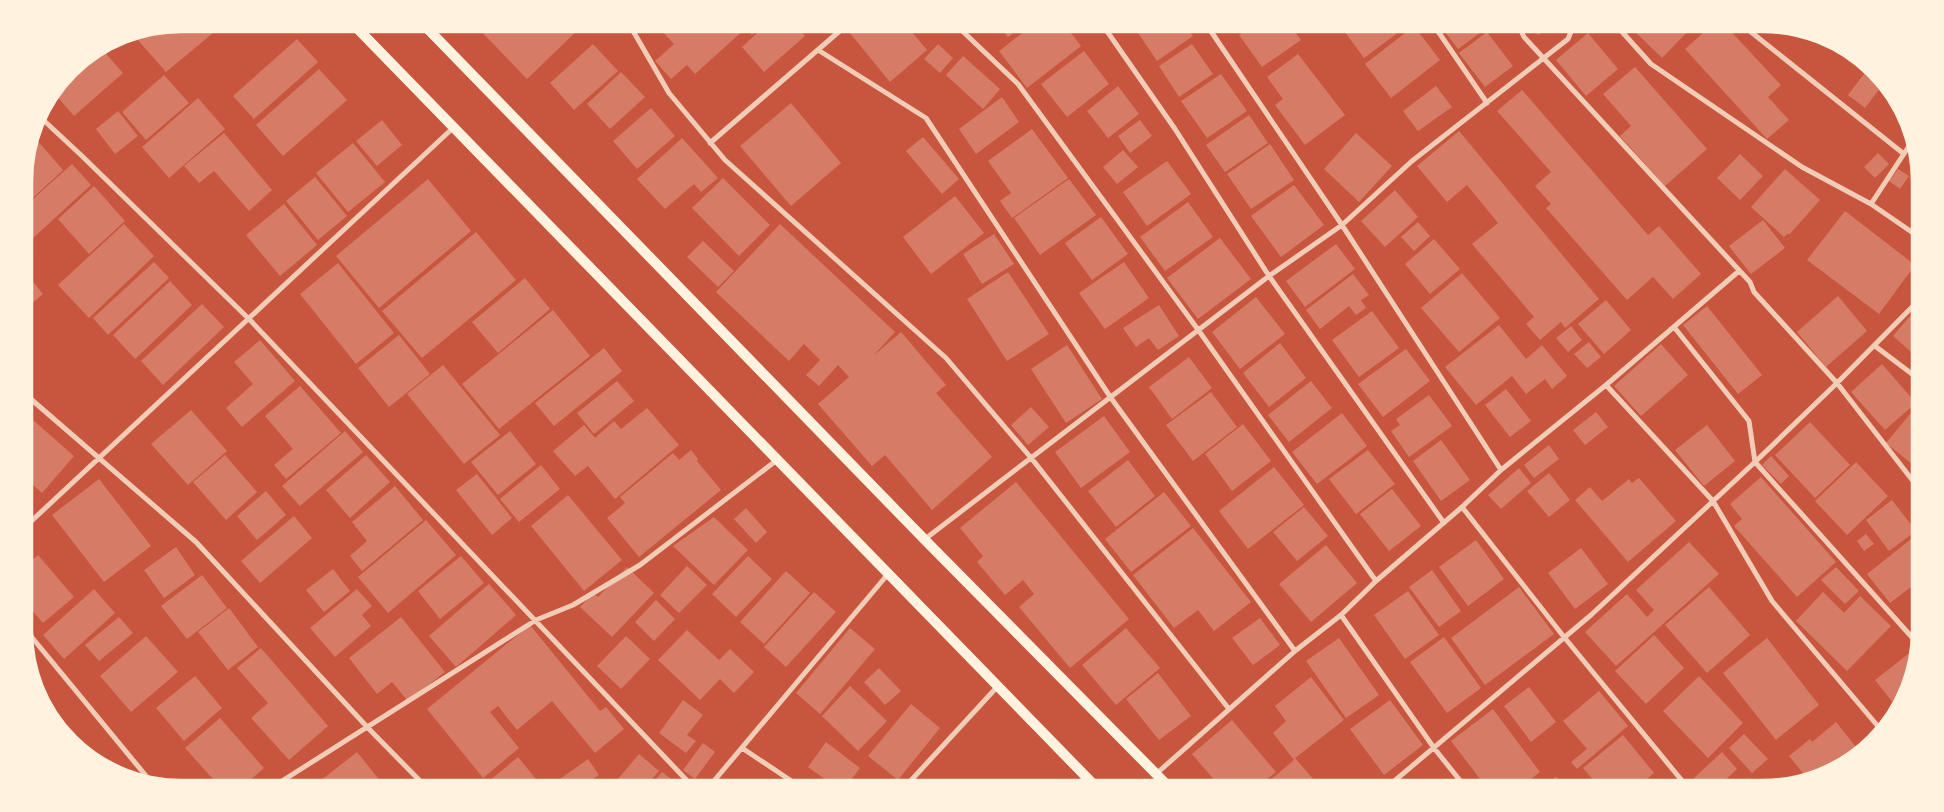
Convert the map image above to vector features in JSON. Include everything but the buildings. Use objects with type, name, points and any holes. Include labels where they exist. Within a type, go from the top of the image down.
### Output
[{"type":"main road","points":[[362,33],[1089,779]]},
{"type":"main road","points":[[432,33],[925,540],[1161,779]]},
{"type":"street","points":[[1108,32],[1175,129],[1269,276],[1444,523]]},
{"type":"street","points":[[1212,32],[1342,225],[1501,470]]},
{"type":"street","points":[[1438,32],[1487,103]]},
{"type":"street","points":[[1522,32],[1544,59],[1750,282],[1754,292],[1837,383],[1912,480]]},
{"type":"street","points":[[925,540],[1269,276],[1342,225],[1412,161],[1544,59],[1568,39],[1571,32]]},
{"type":"street","points":[[1622,32],[1651,64],[1802,168],[1871,204],[1912,232]]},
{"type":"street","points":[[1751,32],[1904,154]]},
{"type":"street","points":[[634,33],[669,93],[725,160],[946,358],[1032,459],[1229,710]]},
{"type":"street","points":[[710,143],[838,33]]},
{"type":"street","points":[[964,33],[1018,84],[1199,331],[1376,580]]},
{"type":"street","points":[[818,50],[926,118],[1111,398],[1296,651]]},
{"type":"street","points":[[45,122],[249,319],[686,780]]},
{"type":"street","points":[[32,520],[454,127]]},
{"type":"street","points":[[1871,204],[1907,149]]},
{"type":"street","points":[[1156,774],[1296,651],[1341,615],[1376,580],[1444,523],[1501,470],[1606,386],[1739,271]]},
{"type":"street","points":[[1397,779],[1591,615],[1714,501],[1875,346],[1912,307]]},
{"type":"street","points":[[1674,327],[1749,421],[1754,462],[1911,637]]},
{"type":"street","points":[[1875,346],[1912,374]]},
{"type":"street","points":[[1606,386],[1714,501],[1772,602],[1877,725]]},
{"type":"street","points":[[33,400],[196,542],[368,728],[419,780]]},
{"type":"street","points":[[285,780],[536,620],[573,605],[640,564],[777,459]]},
{"type":"street","points":[[1462,507],[1564,637],[1681,779]]},
{"type":"street","points":[[715,780],[888,573]]},
{"type":"street","points":[[1341,615],[1434,748],[1459,779]]},
{"type":"street","points":[[33,639],[145,775]]},
{"type":"street","points":[[912,780],[997,686]]},
{"type":"street","points":[[742,748],[789,780]]}]
